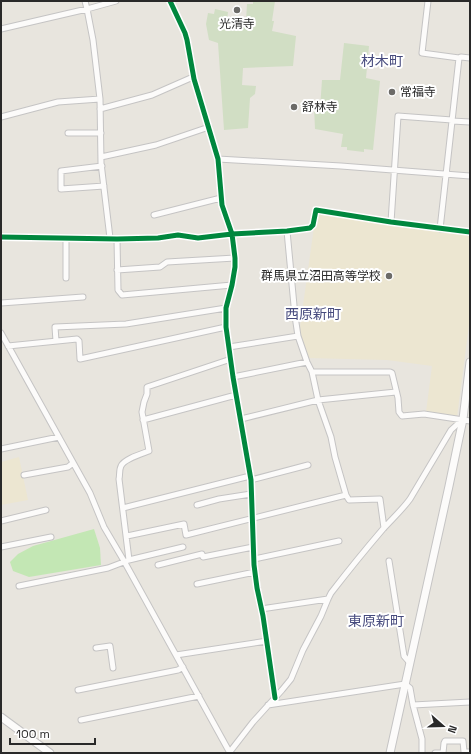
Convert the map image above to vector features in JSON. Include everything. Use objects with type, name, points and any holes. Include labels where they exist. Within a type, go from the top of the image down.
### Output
[{"type":"street","points":[[85,1],[93,40],[100,99],[101,156],[110,238]]},
{"type":"street","points":[[1,28],[116,1]]},
{"type":"street","points":[[170,1],[187,40],[193,77],[218,159],[222,205],[232,234],[235,267],[226,308],[226,327],[233,377],[251,478],[255,572],[275,698]]},
{"type":"street","points":[[428,1],[422,53],[470,58]]},
{"type":"street","points":[[440,229],[459,58]]},
{"type":"street","points":[[100,109],[152,95],[193,77]]},
{"type":"street","points":[[1,117],[58,102],[100,99]]},
{"type":"street","points":[[391,222],[398,116],[470,122]]},
{"type":"street","points":[[101,156],[156,144],[209,127]]},
{"type":"street","points":[[68,133],[101,133]]},
{"type":"street","points":[[218,159],[341,166],[470,176]]},
{"type":"street","points":[[102,166],[61,171],[61,189],[104,186]]},
{"type":"street","points":[[154,215],[221,198]]},
{"type":"street","points":[[1,237],[158,238],[178,235],[198,238],[232,234],[287,231],[310,228],[316,210],[440,229],[470,232]]},
{"type":"street","points":[[287,231],[298,336],[312,372],[318,400],[331,438],[346,495],[349,500],[380,499],[384,528]]},
{"type":"street","points":[[66,238],[66,278]]},
{"type":"street","points":[[117,238],[118,290],[122,295],[232,285]]},
{"type":"street","points":[[117,270],[160,267],[167,262],[235,258]]},
{"type":"street","points":[[1,303],[83,297]]},
{"type":"street","points":[[56,341],[55,327],[126,324],[226,308]]},
{"type":"street","points":[[8,346],[77,339],[79,341],[80,360],[226,327]]},
{"type":"street","points":[[1,333],[90,493],[104,527],[126,560],[229,753],[253,722],[291,679],[303,650],[328,599],[357,560],[410,499],[451,430],[466,420]]},
{"type":"street","points":[[229,347],[298,336]]},
{"type":"street","points":[[126,560],[127,536],[119,479],[121,466],[124,462],[149,451],[142,412],[147,394],[147,387],[231,360]]},
{"type":"street","points":[[233,377],[307,362]]},
{"type":"street","points":[[390,753],[449,486],[466,420],[470,362]]},
{"type":"street","points":[[312,372],[390,372],[392,373],[399,412],[402,416],[424,414],[466,420]]},
{"type":"street","points":[[241,419],[318,400],[396,392]]},
{"type":"street","points":[[143,420],[236,395]]},
{"type":"street","points":[[1,449],[59,437]]},
{"type":"street","points":[[24,475],[68,466],[73,463]]},
{"type":"street","points":[[123,508],[308,465]]},
{"type":"street","points":[[197,505],[220,499],[251,494]]},
{"type":"street","points":[[127,536],[184,524],[186,535],[346,495]]},
{"type":"street","points":[[1,521],[46,510]]},
{"type":"street","points":[[1,547],[51,537]]},
{"type":"street","points":[[254,559],[340,541]]},
{"type":"street","points":[[19,586],[108,568],[126,560],[183,547]]},
{"type":"street","points":[[158,565],[202,554],[203,557],[253,547]]},
{"type":"street","points":[[389,561],[404,656],[410,663]]},
{"type":"street","points":[[197,584],[255,572]]},
{"type":"street","points":[[262,609],[328,599]]},
{"type":"street","points":[[176,655],[267,641]]},
{"type":"street","points":[[96,648],[110,646],[113,668]]},
{"type":"street","points":[[78,690],[178,670],[183,667]]},
{"type":"street","points":[[268,705],[405,684],[410,688],[422,739],[422,753]]},
{"type":"street","points":[[81,720],[199,696]]},
{"type":"street","points":[[413,705],[470,702]]},
{"type":"street","points":[[1,717],[50,753]]},
{"type":"street","points":[[435,753],[443,753],[445,741],[463,741],[464,752],[470,752]]},
{"type":"shaded area","name":"群馬県立沼田高等学校","points":[[319,214],[470,235],[470,317],[457,417],[426,412],[432,366],[387,360],[307,358],[299,334],[314,227],[317,215]]},
{"type":"shaded area","points":[[19,457],[28,500],[1,505],[1,462]]},
{"type":"green space","points":[[253,1],[275,1],[272,31],[296,36],[293,66],[243,68],[242,85],[256,86],[255,94],[250,98],[248,128],[224,130],[218,43],[209,40],[206,24],[208,13],[214,14],[215,9],[228,12],[227,20],[246,21],[247,4],[253,4]]},
{"type":"green space","points":[[344,43],[369,46],[366,78],[380,81],[373,150],[364,149],[364,152],[347,150],[347,147],[341,147],[343,134],[315,129],[314,107],[320,108],[322,80],[340,80]]},
{"type":"green space","points":[[94,529],[100,548],[101,565],[29,577],[13,571],[10,562],[18,554],[33,546]]},
{"type":"cycle path","points":[[170,1],[187,40],[194,79],[218,159],[222,205],[232,234],[235,267],[226,308],[226,327],[251,480],[254,565],[275,698]]},
{"type":"cycle path","points":[[1,237],[117,239],[158,238],[178,235],[198,238],[232,234],[287,231],[310,228],[313,225],[316,210],[391,222],[470,232]]},
{"type":"place","name":"光清寺","points":[[237,10]]},
{"type":"place","name":"常福寺","points":[[392,92]]},
{"type":"place","name":"舒林寺","points":[[294,107]]},
{"type":"place","name":"群馬県立沼田高等学校","points":[[389,276]]},
{"type":"district","name":"材木町","points":[[382,61]]},
{"type":"district","name":"西原新町","points":[[313,314]]},
{"type":"district","name":"東原新町","points":[[376,621]]}]
